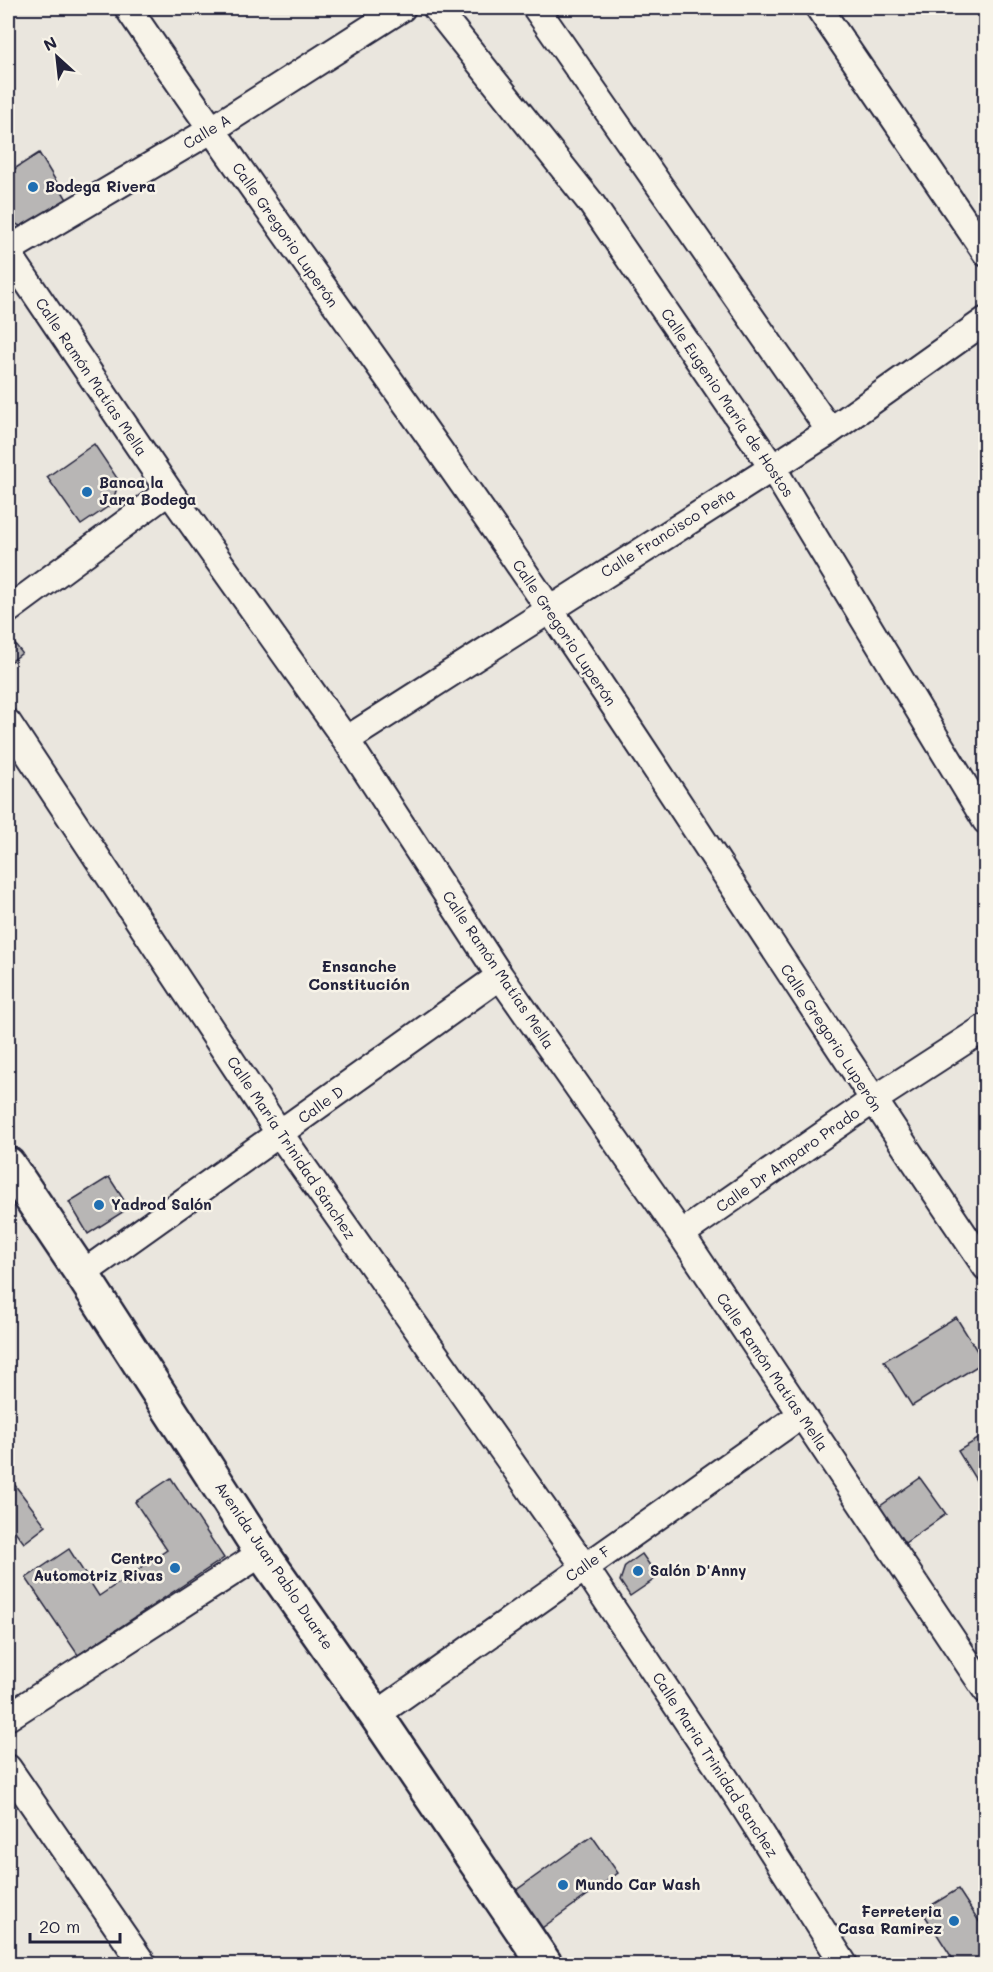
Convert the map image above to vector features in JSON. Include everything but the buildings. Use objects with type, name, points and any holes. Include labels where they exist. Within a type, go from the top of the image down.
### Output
[{"type":"main road","name":"Avenida Juan Pablo Duarte","points":[[8,1164],[82,1274],[262,1553],[376,1715],[545,1965]]},
{"type":"street","name":"Calle Gregorio Luperón","points":[[128,8],[211,130],[549,608],[872,1101],[986,1267]]},
{"type":"street","name":"Calle A","points":[[8,252],[211,130],[402,8]]},
{"type":"street","name":"Calle Eugenio María de Hostos","points":[[436,8],[591,203],[772,467],[986,821]]},
{"type":"street","points":[[536,8],[830,431]]},
{"type":"street","points":[[819,8],[986,253]]},
{"type":"street","name":"Calle Ramón Matías Mella","points":[[8,252],[169,491],[346,740],[500,976],[681,1234],[986,1690]]},
{"type":"street","name":"Calle Francisco Peña","points":[[346,740],[549,608],[830,431],[986,320]]},
{"type":"street","points":[[8,610],[169,491]]},
{"type":"street","name":"Calle María Trinidad Sánchez","points":[[8,723],[280,1134],[584,1566]]},
{"type":"street","name":"Calle D","points":[[82,1274],[500,976]]},
{"type":"street","name":"Calle Dr Amparo Prado","points":[[681,1234],[872,1101],[986,1027]]},
{"type":"street","name":"Calle F","points":[[376,1715],[801,1415]]},
{"type":"street","points":[[8,1717],[262,1553]]},
{"type":"street","name":"Calle Maria Trinidad Sanchez","points":[[584,1566],[739,1799],[844,1965]]},
{"type":"street","points":[[8,1768],[143,1965]]},
{"type":"place","name":"Bodega Rivera","points":[[33,187]]},
{"type":"place","name":"Banca la Jara Bodega","points":[[87,492]]},
{"type":"place","name":"Yadrod Salón","points":[[99,1205]]},
{"type":"place","name":"Centro Automotriz Rivas","points":[[175,1568]]},
{"type":"place","name":"Salón D'Anny","points":[[638,1571]]},
{"type":"place","name":"Mundo Car Wash","points":[[563,1885]]},
{"type":"place","name":"Ferreteria Casa Ramirez","points":[[954,1921]]},
{"type":"district","name":"Ensanche Constitución","points":[[359,975]]}]
